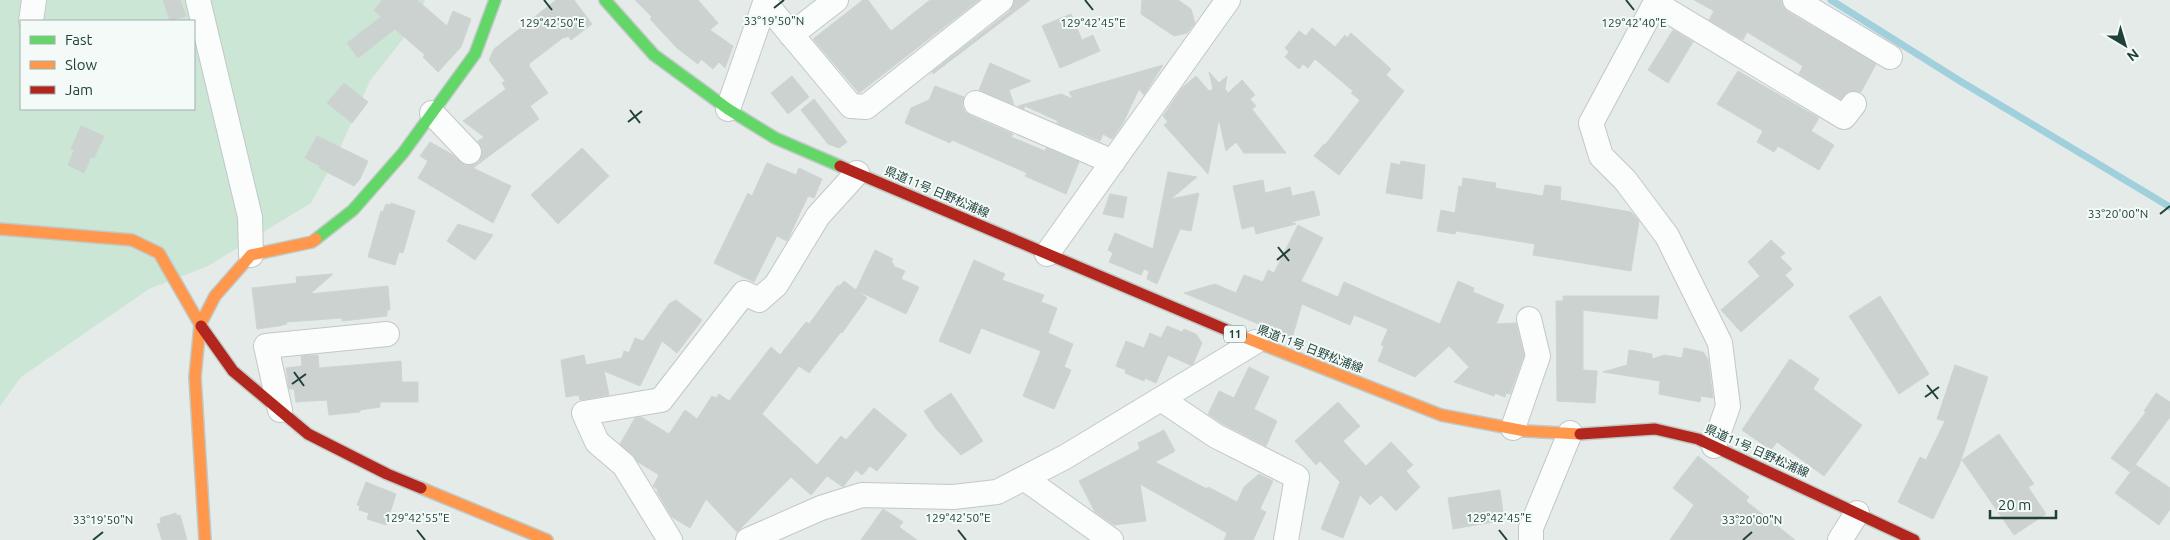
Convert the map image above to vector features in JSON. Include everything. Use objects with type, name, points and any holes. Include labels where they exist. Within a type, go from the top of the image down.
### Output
[{"type":"main road","points":[[205,540],[195,377],[200,325],[215,296],[251,255],[312,242],[353,210],[402,153],[475,54],[495,0]]},
{"type":"main road","name":"県道11号 日野松浦線","points":[[605,0],[654,54],[728,109],[775,138],[1255,342],[1441,415],[1513,428],[1570,434],[1655,429],[1698,439],[1914,540]]},
{"type":"main road","points":[[0,229],[132,240],[159,254],[200,325],[234,371],[308,434],[387,474],[548,540]]},
{"type":"street","points":[[32,20],[34,0]]},
{"type":"street","points":[[198,0],[250,218],[251,255]]},
{"type":"street","points":[[791,35],[836,0]]},
{"type":"street","points":[[766,2],[791,35],[851,106],[866,107],[1001,0]]},
{"type":"street","points":[[1047,254],[1228,0]]},
{"type":"street","points":[[1795,0],[1890,58]]},
{"type":"street","points":[[728,109],[766,2]]},
{"type":"street","points":[[1714,446],[1728,406],[1720,343],[1667,236],[1625,180],[1601,156],[1592,123],[1656,2],[1844,117],[1854,104]]},
{"type":"street","points":[[976,103],[1113,162]]},
{"type":"street","points":[[432,113],[469,152]]},
{"type":"street","points":[[670,540],[624,465],[598,442],[584,413],[661,400],[744,293],[759,300],[776,285],[818,216],[858,173]]},
{"type":"street","points":[[1513,428],[1538,356],[1529,319]]},
{"type":"street","points":[[280,410],[266,346],[388,334]]},
{"type":"street","points":[[748,540],[821,508],[862,495],[953,497],[997,492],[1065,457],[1255,342]]},
{"type":"street","points":[[1161,399],[1216,436],[1296,477],[1286,540]]},
{"type":"street","points":[[1531,540],[1531,528],[1570,434]]},
{"type":"street","points":[[1024,478],[1111,540]]},
{"type":"street","points":[[1840,540],[1858,513]]},
{"type":"green space","points":[[0,0],[425,0],[414,25],[370,81],[336,157],[311,203],[208,266],[149,289],[21,377],[0,406]]},
{"type":"building","points":[[163,0],[180,0],[186,16],[170,20]]},
{"type":"building","points":[[382,0],[417,0],[447,26],[453,11],[471,19],[461,47],[438,72],[423,57],[425,55],[395,29],[358,58],[347,43],[381,17],[374,10]]},
{"type":"building","points":[[556,0],[574,0],[592,24],[571,40],[568,36],[564,37],[530,63],[529,66],[548,93],[530,106],[539,119],[473,168],[511,186],[493,223],[418,178],[428,161],[420,156],[430,142],[453,155],[465,165],[479,162],[482,149],[478,141],[484,137],[463,121],[506,89],[502,83],[505,81],[489,60],[494,49]]},
{"type":"building","points":[[635,0],[698,0],[718,23],[710,30],[733,46],[725,68],[719,62],[713,69],[701,59],[698,64],[677,48],[650,19],[652,17]]},
{"type":"building","points":[[863,0],[868,0],[891,31],[930,0],[979,0],[859,93],[813,39]]},
{"type":"building","points":[[1014,0],[1030,0],[933,74],[932,72],[1010,11]]},
{"type":"building","points":[[1142,0],[1178,0],[1191,9],[1195,23],[1187,33],[1174,36],[1141,14]]},
{"type":"building","points":[[1694,0],[1781,0],[1783,7],[1788,12],[1876,64],[1861,92],[1849,91],[1841,99],[1799,74],[1803,66],[1747,32],[1743,40],[1709,20],[1714,11]]},
{"type":"building","points":[[1071,14],[1082,40],[1093,35],[1100,51],[1060,68],[1042,26]]},
{"type":"building","points":[[1312,28],[1335,47],[1345,35],[1347,38],[1351,33],[1391,69],[1386,75],[1404,91],[1339,175],[1314,156],[1325,145],[1360,100],[1351,93],[1353,91],[1315,59],[1308,68],[1303,64],[1299,69],[1285,57],[1289,52],[1285,48],[1299,31],[1306,36]]},
{"type":"building","points":[[1673,30],[1693,42],[1668,83],[1648,70]]},
{"type":"building","points":[[990,63],[1031,81],[1009,90],[1014,105],[979,90]]},
{"type":"building","points":[[1163,65],[1144,95],[1139,89],[1123,123],[1112,139],[1103,134],[1100,141],[1057,123],[1058,121],[1025,106],[1024,109],[1018,106],[1061,94],[1073,99],[1069,92]]},
{"type":"building","points":[[1738,71],[1819,118],[1811,131],[1834,145],[1819,170],[1778,146],[1774,152],[1757,142],[1763,131],[1717,104]]},
{"type":"building","points":[[1209,72],[1219,83],[1227,76],[1225,89],[1228,93],[1242,80],[1255,95],[1250,99],[1256,106],[1252,109],[1286,153],[1244,153],[1236,142],[1226,151],[1219,119],[1208,174],[1164,125],[1168,122],[1163,116],[1182,88],[1196,76],[1209,91],[1213,89]]},
{"type":"building","points":[[792,76],[809,97],[788,114],[771,93]]},
{"type":"building","points":[[344,83],[368,102],[352,123],[327,103]]},
{"type":"building","points":[[935,86],[964,97],[962,105],[965,112],[971,116],[1013,134],[1011,137],[1045,151],[1046,148],[1079,162],[1066,194],[1025,176],[1027,173],[952,140],[950,143],[905,123],[911,108],[929,100]]},
{"type":"building","points":[[814,99],[847,142],[839,148],[828,144],[801,110]]},
{"type":"building","points":[[81,126],[104,136],[94,158],[91,157],[84,173],[68,165],[74,150],[71,149]]},
{"type":"building","points":[[317,136],[368,161],[360,179],[354,186],[319,168],[320,166],[305,158]]},
{"type":"building","points":[[582,148],[609,176],[558,224],[531,195]]},
{"type":"building","points":[[1401,161],[1425,165],[1422,199],[1386,193],[1391,163],[1400,165]]},
{"type":"building","points":[[767,163],[796,175],[799,168],[822,179],[814,198],[808,196],[787,241],[777,236],[754,282],[714,263],[748,193],[752,196]]},
{"type":"building","points":[[1168,172],[1197,177],[1171,199],[1199,193],[1191,231],[1180,229],[1157,284],[1147,279],[1149,271],[1144,269],[1141,275],[1109,262],[1113,253],[1108,250],[1115,233],[1153,249]]},
{"type":"building","points":[[1463,178],[1496,183],[1495,188],[1543,196],[1545,185],[1561,187],[1560,200],[1631,212],[1639,221],[1631,271],[1533,255],[1535,244],[1456,231],[1455,234],[1437,231],[1441,210],[1455,213],[1459,186],[1462,187]]},
{"type":"building","points":[[1263,180],[1265,193],[1290,187],[1292,196],[1314,191],[1320,215],[1291,222],[1296,224],[1256,234],[1254,226],[1242,229],[1233,186]]},
{"type":"building","points":[[1110,194],[1127,197],[1123,218],[1103,214]]},
{"type":"building","points":[[391,203],[415,211],[403,253],[399,252],[395,265],[368,257],[381,211],[383,212],[386,204],[390,205]]},
{"type":"building","points":[[458,224],[493,235],[475,260],[447,241]]},
{"type":"building","points":[[1298,225],[1323,238],[1301,281],[1338,297],[1344,282],[1440,324],[1458,281],[1474,288],[1473,292],[1504,305],[1496,324],[1516,323],[1524,355],[1510,394],[1506,393],[1505,397],[1495,393],[1494,396],[1454,382],[1469,367],[1449,346],[1415,377],[1378,361],[1384,346],[1381,345],[1388,329],[1354,315],[1350,325],[1302,304],[1292,338],[1184,293],[1215,284],[1236,293],[1244,275],[1263,282],[1268,270],[1274,273]]},
{"type":"building","points":[[1771,240],[1785,253],[1780,257],[1792,269],[1785,275],[1794,285],[1741,332],[1721,310],[1760,276],[1748,262]]},
{"type":"building","points":[[875,250],[893,259],[891,263],[894,264],[893,266],[905,271],[901,279],[919,287],[906,314],[858,291],[867,298],[842,333],[809,373],[799,366],[762,414],[817,465],[841,436],[846,440],[874,408],[907,435],[877,471],[870,466],[862,475],[856,470],[843,487],[827,476],[811,495],[791,477],[737,532],[706,499],[690,528],[672,517],[657,492],[658,490],[653,486],[659,475],[638,462],[620,444],[635,418],[641,417],[669,434],[685,410],[697,419],[712,396],[716,398],[719,394],[729,401],[771,347],[780,355],[806,322],[809,324],[837,286],[840,286],[844,281],[856,290]]},
{"type":"building","points":[[974,260],[1005,274],[1002,280],[1044,295],[1041,302],[1057,308],[1048,333],[1073,344],[1064,367],[1071,370],[1054,409],[1023,396],[1041,351],[981,328],[970,354],[939,341]]},
{"type":"building","points":[[333,274],[310,294],[388,286],[390,310],[387,310],[387,316],[342,321],[342,318],[286,322],[287,324],[257,329],[252,288],[297,283],[296,277]]},
{"type":"building","points":[[1563,296],[1659,296],[1657,319],[1583,310],[1583,370],[1597,371],[1595,403],[1557,401],[1556,301],[1563,301]]},
{"type":"building","points":[[1880,296],[1929,374],[1899,394],[1849,316]]},
{"type":"building","points":[[676,300],[702,320],[677,353],[662,341],[640,386],[604,371],[609,395],[580,400],[579,395],[566,397],[561,360],[584,355],[586,365],[622,358],[624,351],[629,353],[635,338],[643,341],[669,304]]},
{"type":"building","points":[[1167,326],[1182,332],[1184,329],[1196,334],[1202,343],[1193,364],[1190,365],[1168,355],[1156,383],[1145,378],[1144,381],[1125,373],[1126,370],[1116,366],[1126,341],[1144,348],[1150,333],[1161,338]]},
{"type":"building","points":[[1684,348],[1703,352],[1708,359],[1713,398],[1701,396],[1700,402],[1659,394],[1660,381],[1603,372],[1627,365],[1629,350],[1652,354],[1652,359],[1664,355],[1682,358]]},
{"type":"building","points":[[318,355],[319,368],[401,361],[402,382],[418,382],[418,402],[380,402],[380,407],[360,410],[360,412],[329,415],[327,400],[296,402],[294,389],[289,389],[286,368],[302,366],[301,356]]},
{"type":"building","points":[[1790,359],[1819,379],[1813,389],[1862,425],[1824,476],[1777,442],[1771,450],[1742,430]]},
{"type":"building","points":[[1955,365],[1988,377],[1959,466],[1933,519],[1898,502],[1920,457],[1926,460],[1945,421],[1937,419]]},
{"type":"building","points":[[1249,367],[1269,377],[1254,409],[1277,421],[1266,446],[1223,424],[1208,414],[1219,391],[1234,398]]},
{"type":"building","points":[[951,393],[983,441],[961,455],[936,429],[924,411]]},
{"type":"building","points":[[2156,393],[2170,402],[2170,417],[2130,472],[2111,458],[2146,412],[2144,411]]},
{"type":"building","points":[[1338,402],[1360,426],[1343,441],[1366,466],[1391,442],[1413,465],[1406,471],[1420,487],[1396,511],[1381,495],[1370,505],[1360,495],[1343,538],[1321,529],[1340,482],[1320,461],[1316,465],[1295,441]]},
{"type":"building","points":[[1164,430],[1175,451],[1155,462],[1207,489],[1208,487],[1237,502],[1244,487],[1259,474],[1273,481],[1260,509],[1266,512],[1253,540],[1224,540],[1227,533],[1140,484],[1146,521],[1114,525],[1095,512],[1079,481],[1140,449],[1138,443]]},
{"type":"building","points":[[1999,434],[2034,484],[2028,487],[2046,514],[2014,535],[1962,460]]},
{"type":"building","points":[[1698,456],[1749,497],[1746,501],[1795,540],[1670,540],[1694,505],[1673,488]]},
{"type":"building","points":[[2136,465],[2170,488],[2170,509],[2159,525],[2115,493]]},
{"type":"building","points":[[366,482],[396,494],[386,525],[367,519],[369,513],[359,510],[360,506],[357,505]]},
{"type":"building","points":[[1500,490],[1504,520],[1453,529],[1448,498]]},
{"type":"building","points":[[883,509],[903,522],[899,527],[917,540],[861,540]]},
{"type":"building","points":[[176,513],[177,516],[180,515],[187,540],[162,540],[157,524],[161,523],[160,518]]},
{"type":"waterway","points":[[1831,0],[1960,81],[2170,207]]},
{"type":"traffic: fast","points":[[316,239],[353,210],[403,153],[475,54],[495,0]]},
{"type":"traffic: fast","points":[[605,0],[654,55],[728,109],[775,138],[840,166]]},
{"type":"traffic: slow","points":[[0,229],[132,240],[159,253],[201,326]]},
{"type":"traffic: slow","points":[[205,540],[195,377],[200,325],[215,296],[251,255],[312,242],[316,239]]},
{"type":"traffic: slow","points":[[1241,336],[1441,415],[1525,431],[1580,434]]},
{"type":"traffic: slow","points":[[421,488],[547,540]]},
{"type":"traffic: jam","points":[[840,166],[1241,336]]},
{"type":"traffic: jam","points":[[201,326],[233,371],[308,434],[387,474],[421,488]]},
{"type":"traffic: jam","points":[[1580,434],[1655,429],[1698,439],[1914,540]]}]
